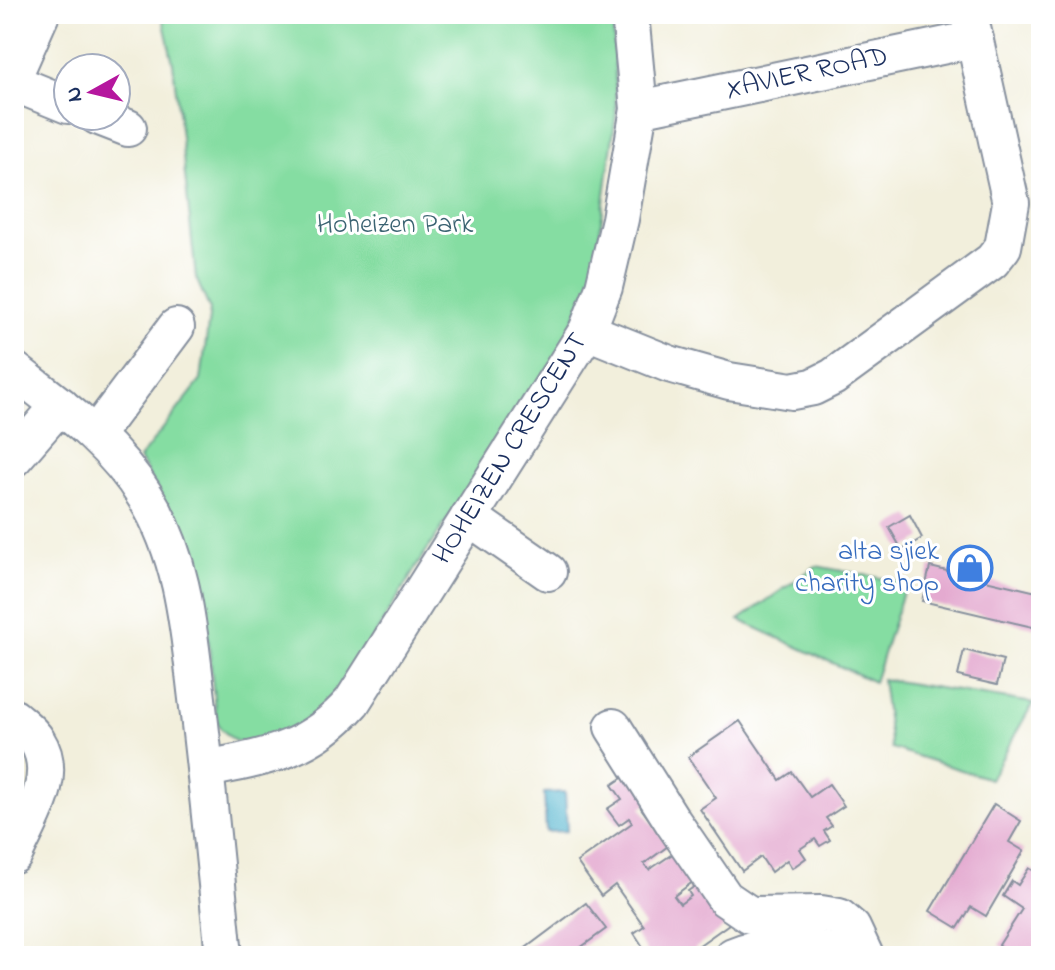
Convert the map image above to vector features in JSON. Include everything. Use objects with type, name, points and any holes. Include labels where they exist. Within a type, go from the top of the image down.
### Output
[{"type":"street","points":[[14,75],[41,14]]},
{"type":"street","name":"HOHEIZEN CRESCENT","points":[[206,769],[286,751],[307,741],[352,702],[587,331],[604,287],[639,109],[630,14]]},
{"type":"street","points":[[587,331],[669,364],[729,381],[792,391],[813,387],[833,377],[992,261],[1003,247],[1011,203],[972,26]]},
{"type":"street","name":"XAVIER ROAD","points":[[639,109],[972,26]]},
{"type":"street","points":[[14,83],[52,98]]},
{"type":"street","points":[[96,434],[176,327]]},
{"type":"street","points":[[14,370],[96,434],[114,453],[146,496],[170,547],[185,601],[206,769],[224,956]]},
{"type":"street","points":[[14,458],[60,405]]},
{"type":"street","points":[[469,517],[548,572]]},
{"type":"street","points":[[14,718],[36,738],[47,770],[43,788],[14,855]]},
{"type":"street","points":[[613,727],[725,898],[750,915],[821,914],[839,917],[852,928],[863,956],[782,946],[757,947],[733,956]]},
{"type":"green space","name":"Hoheizen Park","points":[[162,14],[613,14],[616,114],[596,261],[591,282],[557,357],[421,559],[336,697],[286,735],[245,743],[235,741],[220,728],[216,719],[206,616],[192,556],[180,528],[139,459],[201,380],[210,310],[196,278],[173,63]]},
{"type":"green space","points":[[816,566],[906,583],[874,682],[739,620]]},
{"type":"green space","points":[[882,679],[1033,703],[990,779],[891,748]]},
{"type":"water","points":[[565,792],[567,831],[546,832],[544,793]]},
{"type":"building","points":[[910,515],[922,538],[902,550],[889,527]]},
{"type":"building","points":[[930,567],[1041,593],[1041,629],[922,601]]},
{"type":"building","points":[[964,650],[1003,660],[997,685],[958,676]]},
{"type":"building","points":[[740,721],[780,780],[792,772],[810,797],[829,784],[844,806],[826,818],[832,826],[824,831],[830,840],[820,846],[815,839],[800,849],[806,858],[792,868],[787,860],[771,872],[761,857],[742,871],[700,809],[716,798],[688,757]]},
{"type":"building","points":[[634,770],[656,798],[641,808],[668,846],[644,864],[649,870],[674,853],[694,881],[674,896],[680,904],[691,896],[688,891],[701,882],[729,924],[684,956],[649,956],[634,933],[644,926],[615,885],[601,896],[577,862],[632,823],[629,818],[619,825],[607,809],[622,799],[612,785]]},
{"type":"building","points":[[994,804],[1021,821],[1009,842],[1024,851],[986,916],[971,907],[958,928],[930,911]]},
{"type":"building","points":[[1029,868],[1041,875],[1041,956],[1017,956],[999,945],[1022,909],[1003,896],[1012,881],[1018,885]]},
{"type":"building","points":[[586,903],[606,929],[569,956],[515,956]]},
{"type":"place","name":"alta sjiek charity shop","points":[[970,568]]}]
